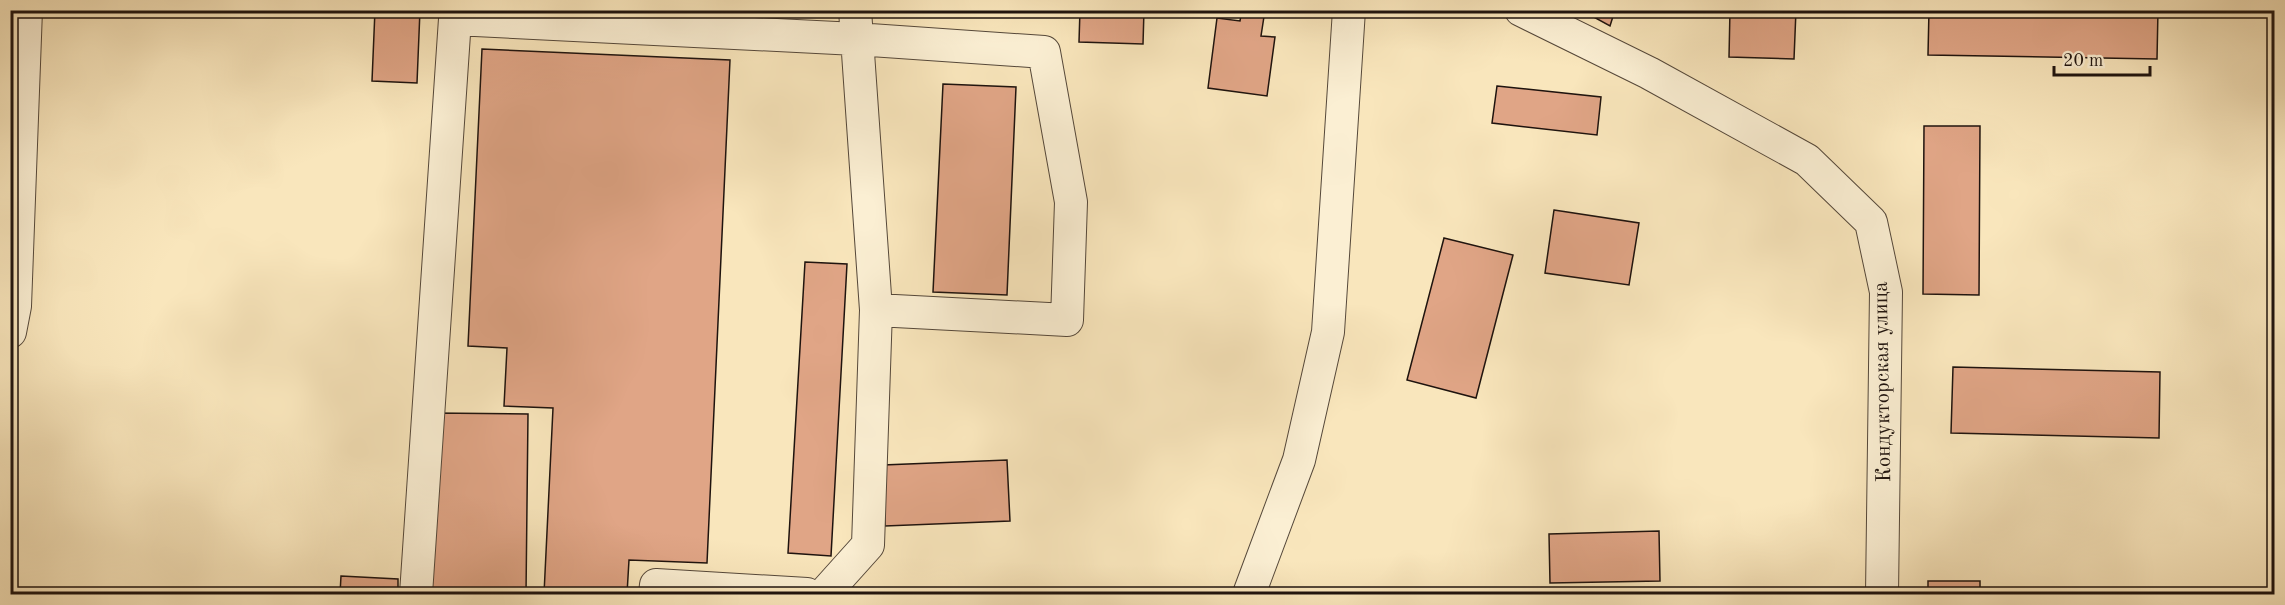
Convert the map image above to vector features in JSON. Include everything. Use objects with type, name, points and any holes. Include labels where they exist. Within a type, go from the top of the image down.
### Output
[{"type":"lane","points":[[10,332],[15,306],[27,10]]},
{"type":"lane","points":[[1249,594],[1299,460],[1328,332],[1349,10]]},
{"type":"lane","name":"Кондукторская улица","points":[[1521,10],[1648,73],[1807,160],[1871,222],[1886,292],[1882,594]]},
{"type":"lane","points":[[416,594],[455,19],[856,25],[1044,52],[1071,202],[1067,320],[876,310]]},
{"type":"lane","points":[[824,594],[868,545],[876,310],[856,25]]},
{"type":"lane","points":[[655,594],[656,585],[807,594]]},
{"type":"building","points":[[375,10],[420,10],[417,83],[372,81]]},
{"type":"building","points":[[1080,10],[1144,10],[1143,44],[1079,42]]},
{"type":"building","points":[[1242,10],[1265,10],[1261,36],[1275,37],[1267,96],[1208,88],[1217,18],[1240,21]]},
{"type":"building","points":[[1581,10],[1615,10],[1610,26]]},
{"type":"building","points":[[1730,10],[1796,10],[1794,59],[1729,57]]},
{"type":"building","points":[[1929,10],[2158,10],[2157,59],[1928,55]]},
{"type":"building","points":[[482,49],[730,60],[707,563],[629,560],[627,594],[544,594],[553,408],[504,406],[507,348],[468,346]]},
{"type":"building","points":[[943,84],[1016,87],[1007,295],[933,292]]},
{"type":"building","points":[[1497,86],[1601,97],[1597,135],[1492,123]]},
{"type":"building","points":[[1924,126],[1980,126],[1979,295],[1923,294]]},
{"type":"building","points":[[1554,210],[1639,223],[1629,285],[1545,273]]},
{"type":"building","points":[[1444,238],[1513,255],[1476,398],[1407,380]]},
{"type":"building","points":[[805,262],[847,264],[831,556],[788,553]]},
{"type":"building","points":[[1953,367],[2160,372],[2159,438],[1951,433]]},
{"type":"building","points":[[433,413],[528,414],[526,594],[430,594]]},
{"type":"building","points":[[1007,460],[1010,521],[885,526],[883,465]]},
{"type":"building","points":[[1659,531],[1660,581],[1550,583],[1549,534]]},
{"type":"building","points":[[341,576],[398,579],[398,594],[340,594]]},
{"type":"building","points":[[1928,581],[1980,581],[1980,594],[1928,594]]}]
